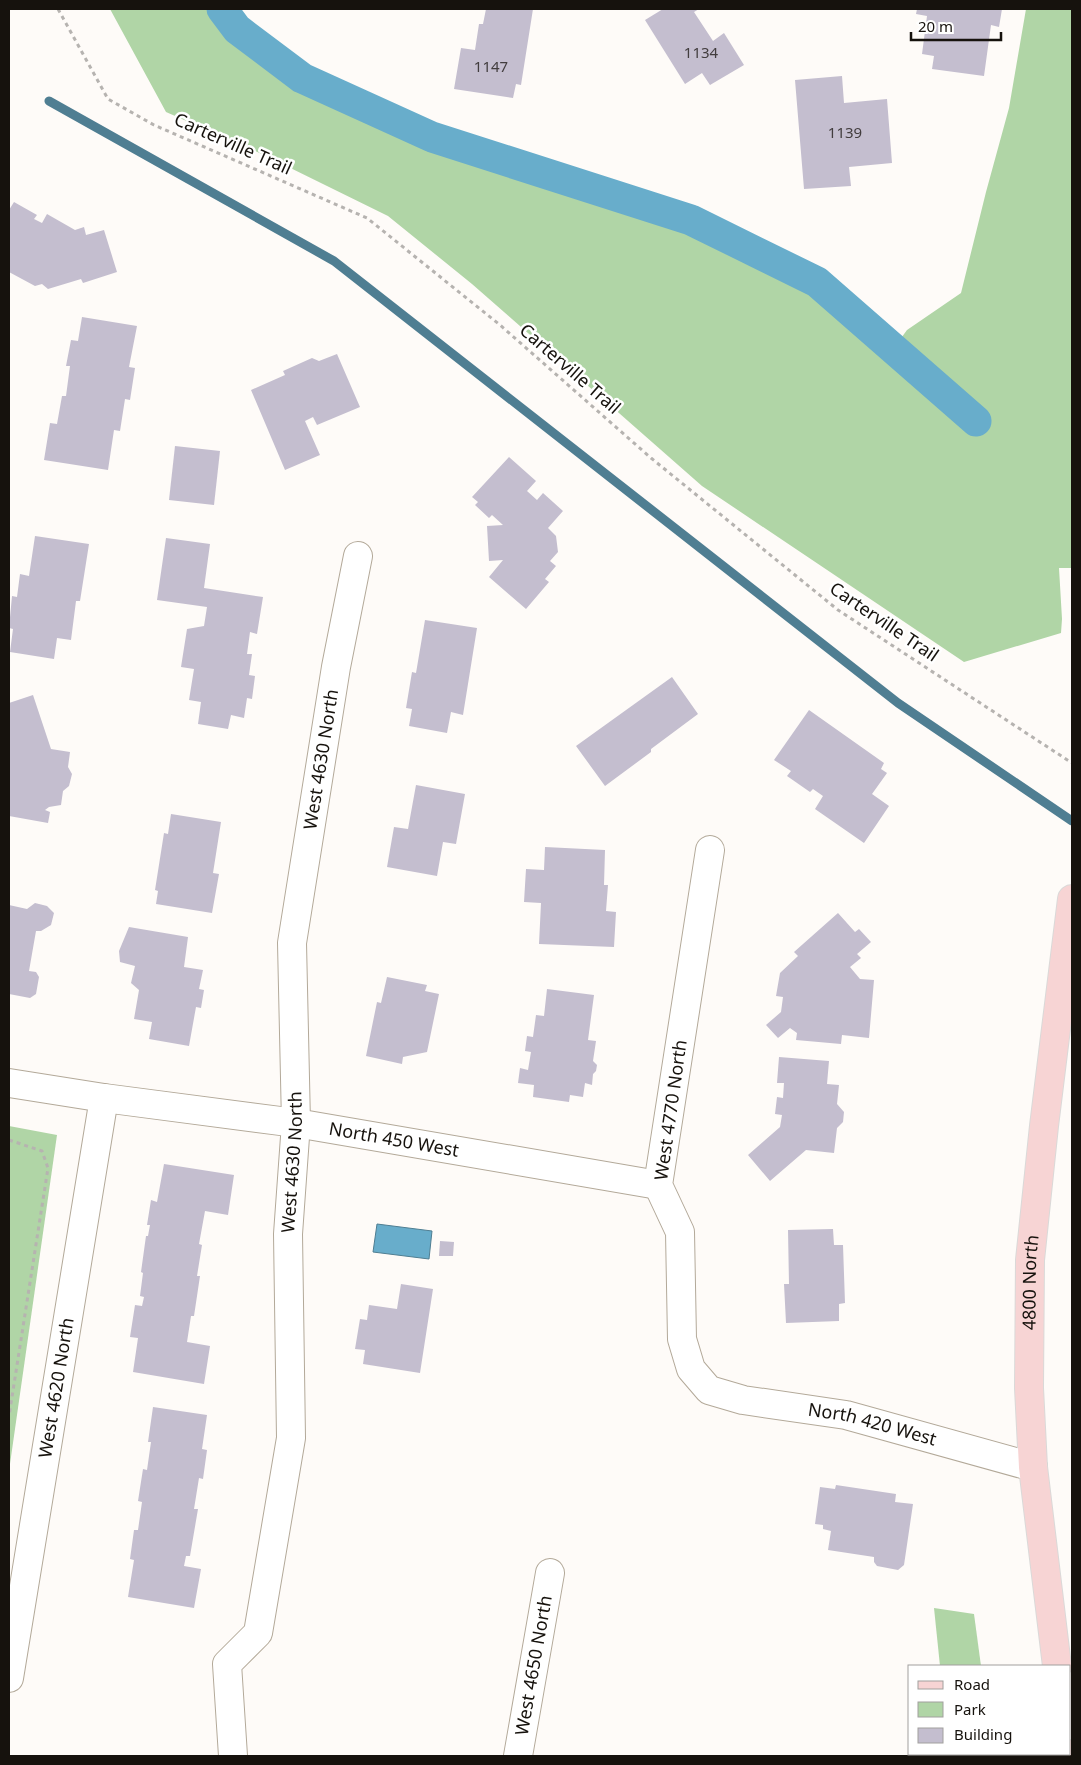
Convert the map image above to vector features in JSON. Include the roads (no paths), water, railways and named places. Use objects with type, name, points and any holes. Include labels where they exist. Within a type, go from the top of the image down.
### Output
[{"type":"main road","name":"4800 North","points":[[1057,1665],[1033,1467],[1029,1388],[1030,1260],[1044,1126],[1072,899]]},
{"type":"street","name":"West 4630 North","points":[[234,1756],[227,1664],[258,1634],[291,1438],[288,1234],[296,1123],[292,942],[336,667],[358,556]]},
{"type":"street","name":"West 4770 North","points":[[709,1390],[691,1369],[682,1338],[680,1232],[658,1185],[710,850]]},
{"type":"street","name":"North 450 West","points":[[9,1083],[104,1098],[296,1123],[658,1185]]},
{"type":"street","name":"West 4620 North","points":[[9,1678],[104,1098]]},
{"type":"street","name":"North 420 West","points":[[709,1390],[744,1400],[846,1415],[1033,1467]]},
{"type":"street","name":"West 4650 North","points":[[518,1756],[550,1574]]},
{"type":"water","points":[[377,1224],[432,1231],[429,1259],[373,1252]]},
{"type":"waterway","points":[[222,9],[237,29],[302,78],[432,137],[691,220],[817,282],[976,421]]},
{"type":"waterway","points":[[49,101],[334,261],[898,703],[1072,821]]}]
